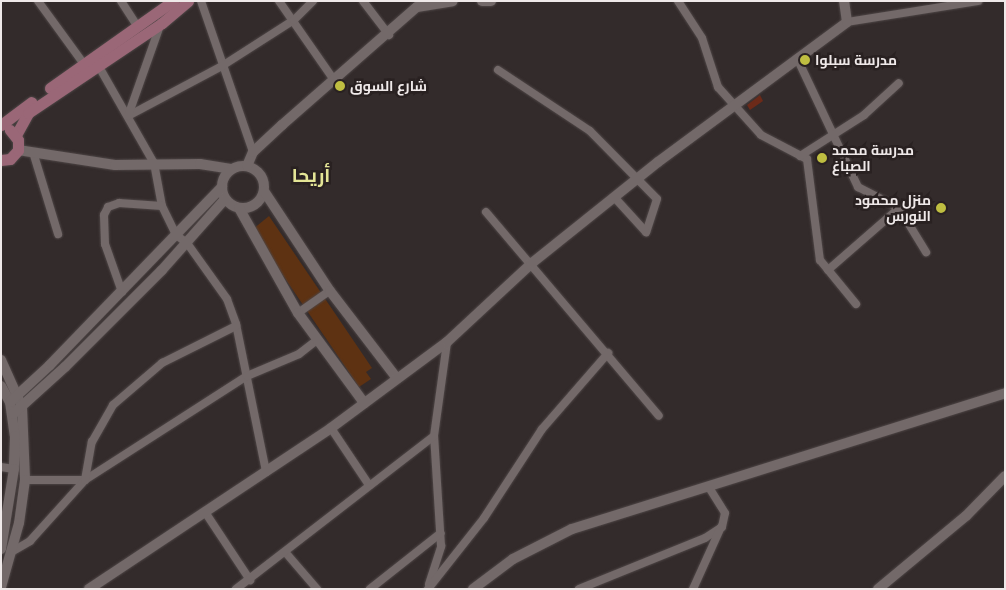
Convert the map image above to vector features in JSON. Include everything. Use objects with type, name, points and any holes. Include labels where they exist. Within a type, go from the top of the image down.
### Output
[{"type":"main road","points":[[16,135],[1,127],[84,64],[173,1]]},
{"type":"main road","points":[[1,160],[10,159],[18,150],[16,135],[28,113],[162,23],[188,1]]},
{"type":"main road","points":[[247,166],[253,152],[334,80],[389,35],[415,4],[453,1]]},
{"type":"main road","points":[[482,1],[491,1]]},
{"type":"main road","points":[[89,589],[331,428],[396,377],[447,342],[532,263],[735,104],[847,22],[844,1]]},
{"type":"main road","points":[[18,150],[115,165],[154,163],[200,164],[231,169],[247,166],[259,173],[264,191],[330,292],[396,377]]},
{"type":"main road","points":[[231,169],[223,178],[222,187],[225,199],[239,208],[298,313],[364,403]]},
{"type":"main road","points":[[14,399],[122,292],[222,187]]},
{"type":"main road","points":[[239,208],[252,206],[264,191]]},
{"type":"main road","points":[[12,414],[72,360],[187,243],[225,199]]},
{"type":"main road","points":[[1,360],[14,399],[12,414],[14,469],[1,549]]},
{"type":"main road","points":[[1,386],[22,407],[25,480],[13,551],[1,587]]},
{"type":"main road","points":[[473,589],[513,559],[572,529],[1005,393]]},
{"type":"main road","points":[[878,589],[966,516],[1005,476]]},
{"type":"street","points":[[38,1],[84,64]]},
{"type":"street","points":[[121,1],[138,27]]},
{"type":"street","points":[[201,1],[253,152]]},
{"type":"street","points":[[280,1],[334,80]]},
{"type":"street","points":[[128,116],[222,66],[294,20],[313,1]]},
{"type":"street","points":[[362,1],[389,35]]},
{"type":"street","points":[[678,1],[702,38],[718,87],[761,135],[806,159],[820,260],[856,304]]},
{"type":"street","points":[[847,22],[978,1]]},
{"type":"street","points":[[128,116],[162,23]]},
{"type":"street","points":[[798,58],[836,134],[858,187],[899,208],[926,252]]},
{"type":"street","points":[[98,65],[154,163],[162,206],[176,235],[187,243],[227,299],[236,326],[266,472]]},
{"type":"street","points":[[498,70],[590,131],[657,199],[646,232],[616,198]]},
{"type":"street","points":[[800,156],[864,115],[899,82]]},
{"type":"street","points":[[33,152],[58,234]]},
{"type":"street","points":[[122,292],[105,244],[104,214],[108,207],[119,203],[162,206]]},
{"type":"street","points":[[828,270],[899,208]]},
{"type":"street","points":[[486,212],[608,353],[658,416]]},
{"type":"street","points":[[298,313],[330,292]]},
{"type":"street","points":[[86,480],[92,442],[100,423],[113,405],[162,363],[236,326]]},
{"type":"street","points":[[13,551],[30,541],[86,480],[247,376],[299,354],[317,340]]},
{"type":"street","points":[[428,589],[441,546],[434,436],[447,342]]},
{"type":"street","points":[[428,589],[484,518],[542,429],[608,353]]},
{"type":"street","points":[[331,428],[369,485]]},
{"type":"street","points":[[236,589],[286,553],[369,485],[434,436]]},
{"type":"street","points":[[1,467],[14,469]]},
{"type":"street","points":[[25,480],[86,480]]},
{"type":"street","points":[[693,589],[722,527],[726,513],[708,486]]},
{"type":"street","points":[[205,512],[250,580]]},
{"type":"street","points":[[579,589],[705,538],[722,527]]},
{"type":"street","points":[[370,589],[441,533]]},
{"type":"street","points":[[286,553],[317,589]]},
{"type":"shaded area","points":[[269,216],[372,368],[366,372],[371,379],[359,387],[252,230]]},
{"type":"building","points":[[760,95],[763,101],[750,110],[747,105]]},
{"type":"place","name":"مدرسة سبلوا","points":[[805,60]]},
{"type":"place","name":"شارع السوق","points":[[340,86]]},
{"type":"place","name":"مدرسة محمد الصباغ","points":[[822,158]]},
{"type":"place","name":"منزل محمود النورس","points":[[941,208]]},
{"type":"district","name":"أريحا","points":[[311,176]]}]
